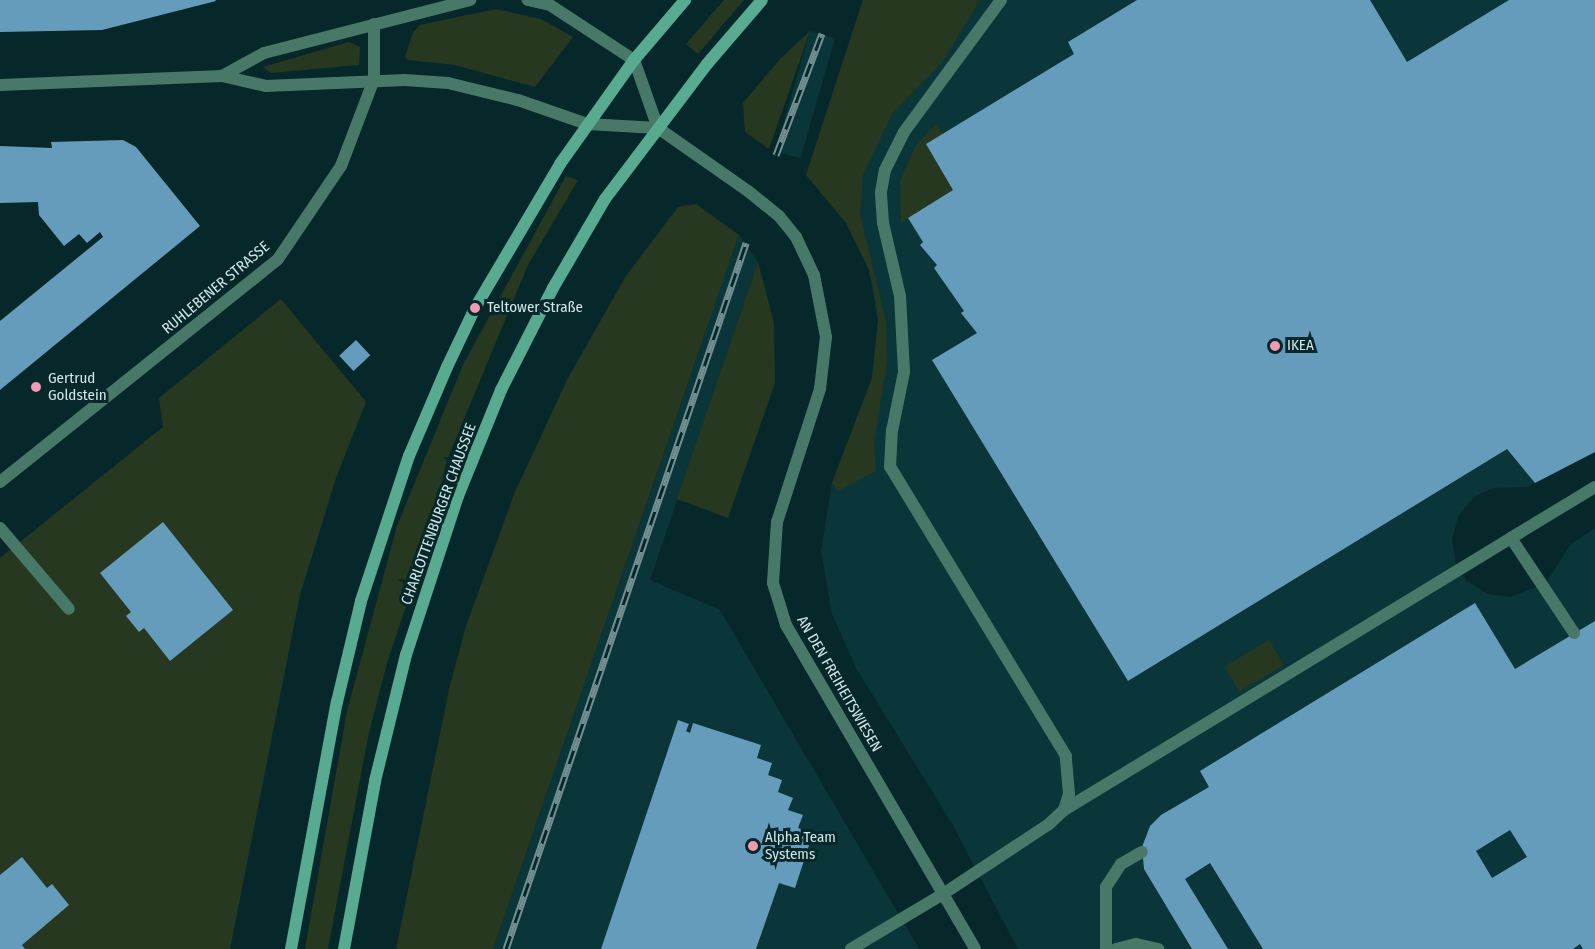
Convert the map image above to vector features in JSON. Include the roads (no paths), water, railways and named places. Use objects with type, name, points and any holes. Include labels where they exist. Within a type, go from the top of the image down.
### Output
[{"type":"main road","points":[[291,949],[345,668],[361,601],[406,466],[475,308],[586,124],[634,60],[685,0]]},
{"type":"main road","points":[[658,128],[762,0]]},
{"type":"main road","name":"CHARLOTTENBURGER CHAUSSEE","points":[[344,949],[388,722],[458,496],[501,390],[553,288],[605,200],[658,128]]},
{"type":"street","points":[[222,75],[264,53],[470,0]]},
{"type":"street","points":[[0,85],[222,75],[266,86],[374,79],[448,82],[528,102],[586,124],[658,128],[634,60],[550,2],[528,0]]},
{"type":"street","points":[[1001,0],[904,132],[885,170],[881,192],[883,223],[900,296],[903,353],[890,467],[1066,756],[1069,794],[1064,810]]},
{"type":"street","name":"RUHLEBENER STRASSE","points":[[0,482],[278,259],[341,166],[374,79],[374,24]]},
{"type":"street","name":"AN DEN FREIHEITSWIESEN","points":[[658,128],[748,191],[779,216],[796,237],[814,275],[826,337],[820,389],[777,522],[773,583],[786,625],[975,949]]},
{"type":"street","points":[[851,949],[944,894],[1049,824],[1064,810],[1595,487]]},
{"type":"street","points":[[0,528],[69,609]]},
{"type":"street","points":[[1511,538],[1574,633]]},
{"type":"street","points":[[1106,949],[1106,887],[1121,864],[1142,852]]},
{"type":"street","points":[[1116,949],[1137,944],[1158,949]]},
{"type":"railway","points":[[776,155],[822,33]]},
{"type":"railway","points":[[506,949],[746,243]]},
{"type":"place","name":"Teltower Straße","points":[[475,308]]},
{"type":"place","name":"IKEA","points":[[1275,346]]},
{"type":"place","name":"Gertrud Goldstein","points":[[36,387]]},
{"type":"place","name":"Alpha Team Systems","points":[[753,846]]}]
